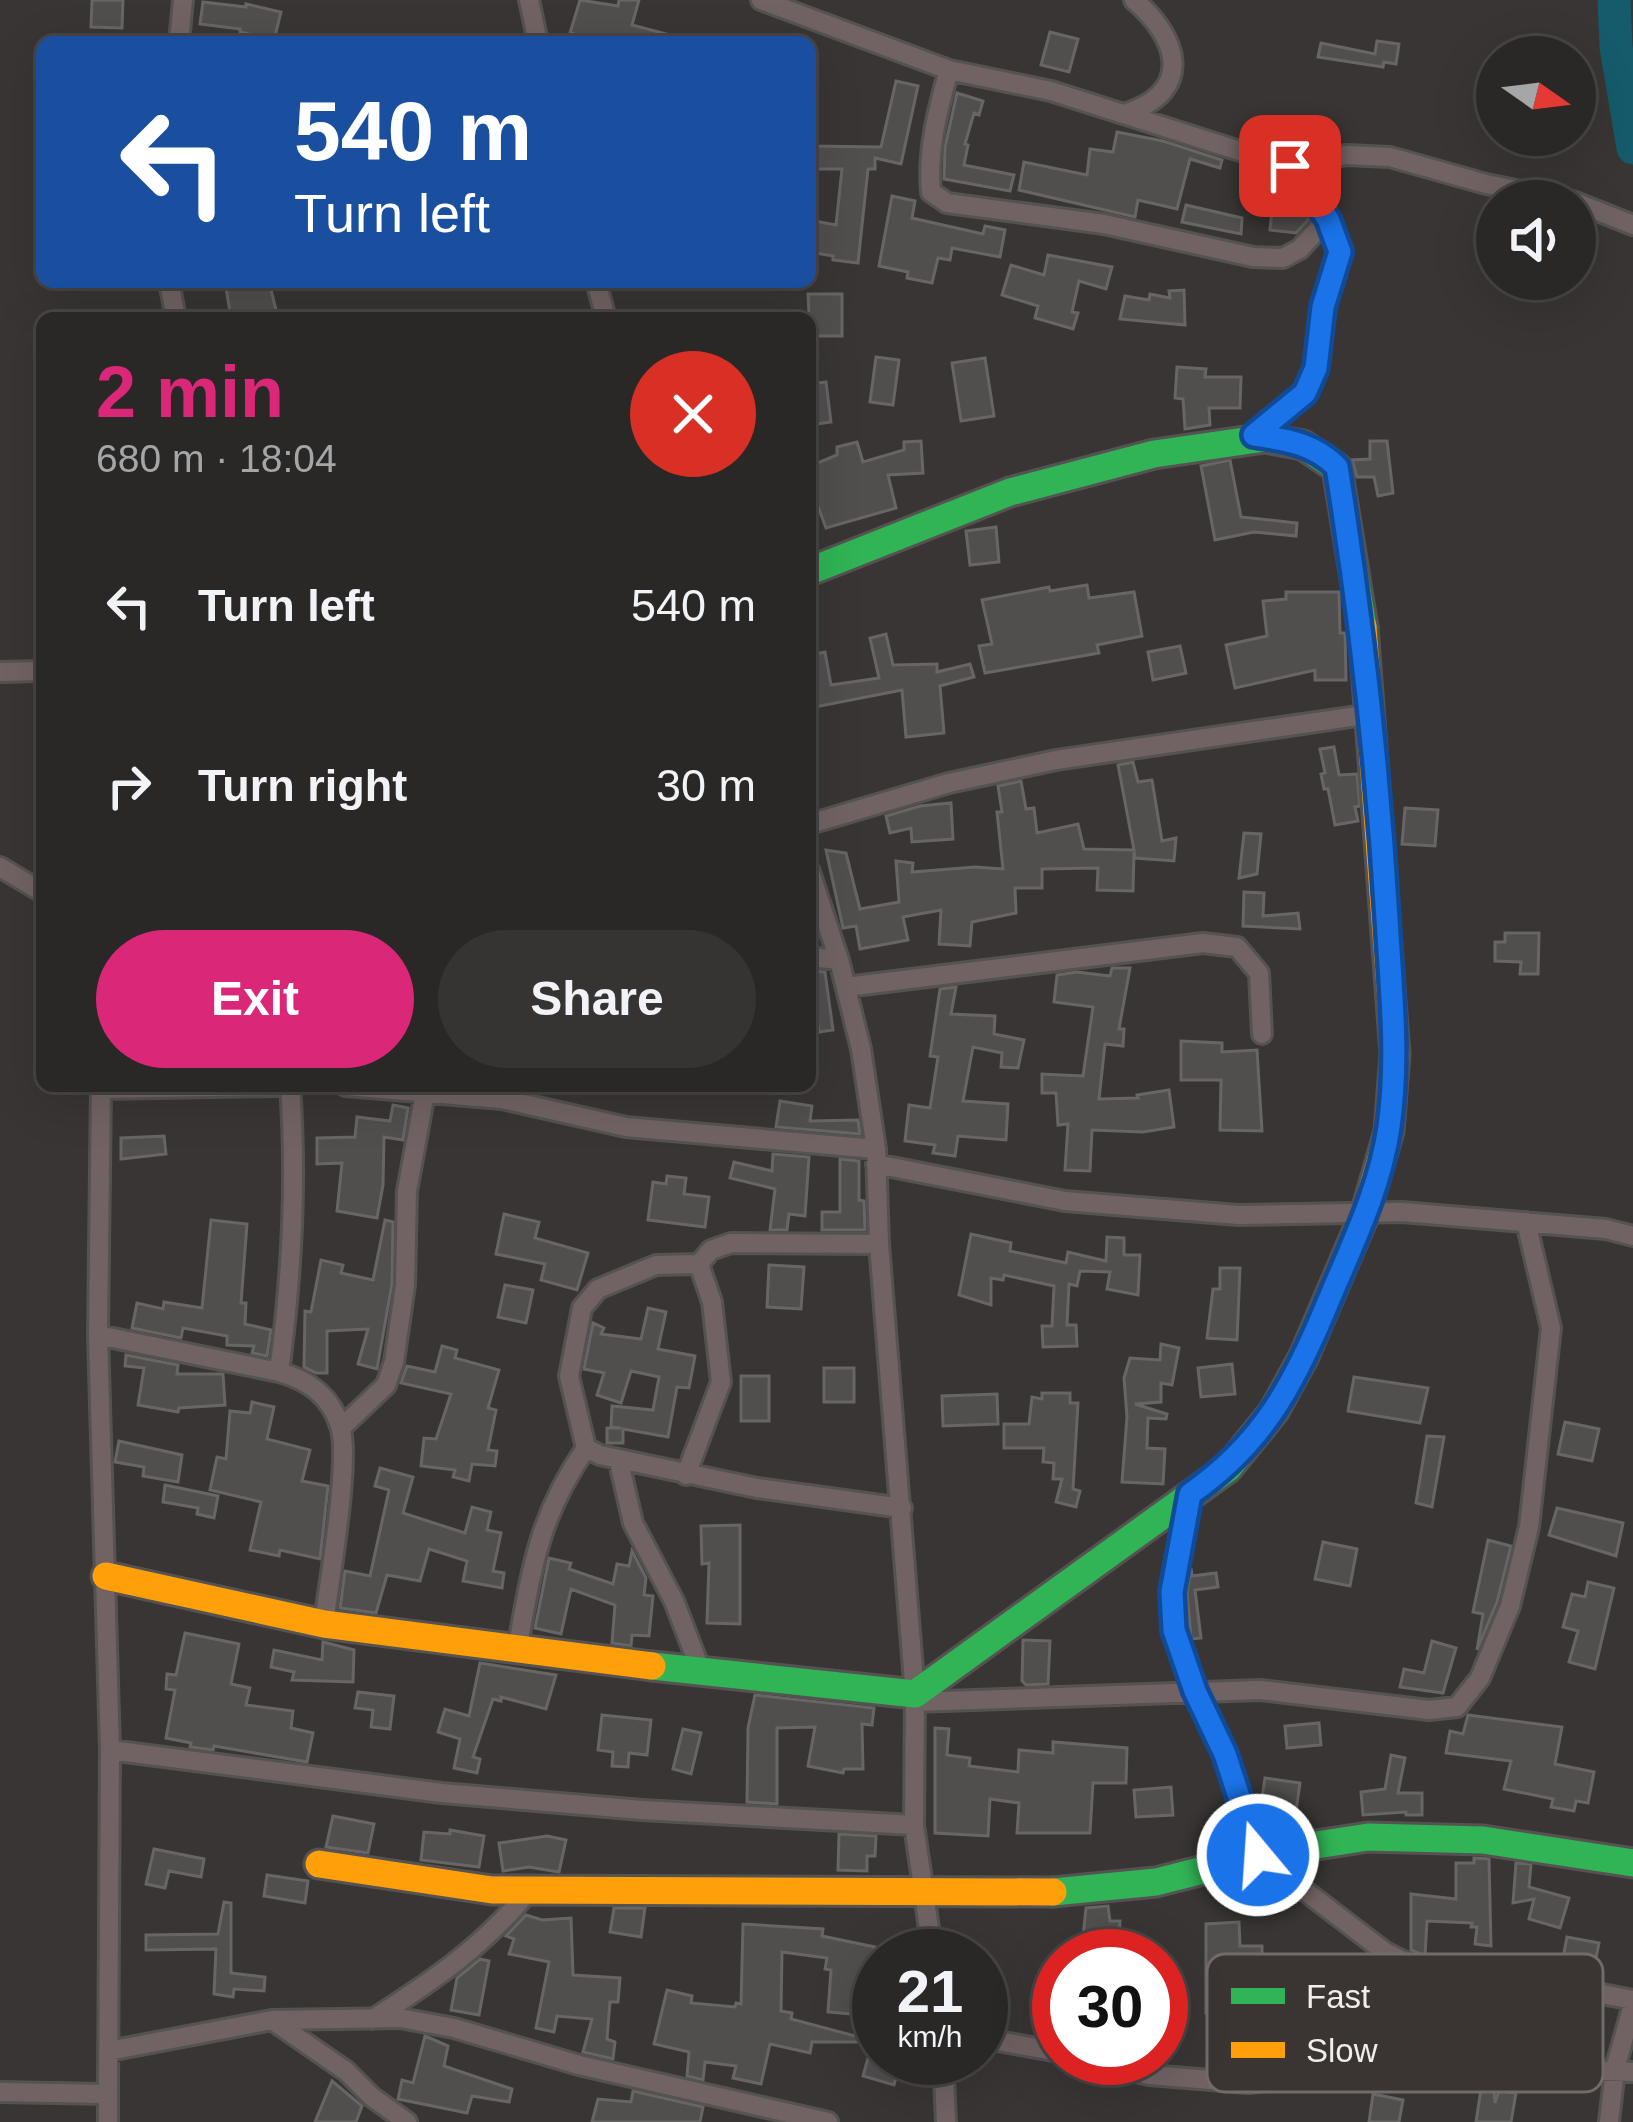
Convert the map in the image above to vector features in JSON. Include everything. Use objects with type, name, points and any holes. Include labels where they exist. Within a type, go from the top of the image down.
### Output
[{"type":"street","points":[[180,36],[183,0]]},
{"type":"street","points":[[530,0],[537,36]]},
{"type":"street","points":[[761,0],[786,4],[949,70],[1051,91],[1290,166],[1346,155],[1390,157],[1476,181]]},
{"type":"street","points":[[1126,113],[1152,104],[1169,85],[1172,55],[1159,21],[1134,0]]},
{"type":"street","points":[[949,70],[929,178],[931,192],[947,203],[1104,224],[1253,257],[1282,258],[1300,249],[1328,219]]},
{"type":"street","points":[[1254,435],[1305,393],[1316,368],[1323,307],[1340,252],[1328,219],[1290,166]]},
{"type":"street","points":[[1596,210],[1633,225]]},
{"type":"street","points":[[816,569],[952,513],[1105,461],[1254,435],[1300,442],[1323,453],[1337,467],[1371,714],[1395,1054],[1389,1131],[1366,1211],[1306,1353],[1274,1411],[1228,1468],[915,1698]]},
{"type":"street","points":[[0,672],[36,671]]},
{"type":"street","points":[[816,822],[949,783],[1056,760],[1371,714]]},
{"type":"street","points":[[0,868],[36,889]]},
{"type":"street","points":[[816,890],[861,1049],[876,1157],[915,1698],[914,1825],[929,1929]]},
{"type":"street","points":[[846,987],[1204,944],[1237,947],[1259,973],[1262,1034]]},
{"type":"street","points":[[816,957],[839,959]]},
{"type":"street","points":[[101,1092],[98,1335],[110,1750],[108,2122]]},
{"type":"street","points":[[279,1372],[289,1300],[296,1169],[290,1092]]},
{"type":"street","points":[[414,1092],[502,1099],[626,1127],[876,1157],[1065,1201],[1238,1215],[1366,1211],[1606,1229],[1633,1236]]},
{"type":"street","points":[[341,1428],[386,1385],[394,1362],[405,1286],[407,1191],[425,1093]]},
{"type":"street","points":[[106,1576],[324,1624],[915,1698],[1260,1690],[1429,1710],[1456,1707],[1470,1695],[1510,1606],[1529,1527],[1551,1328],[1526,1222]]},
{"type":"street","points":[[517,1650],[536,1550],[559,1488],[586,1448],[569,1376],[582,1308],[598,1288],[656,1265],[699,1264],[711,1250],[731,1244],[879,1244]]},
{"type":"street","points":[[686,1475],[721,1382],[712,1302],[699,1264]]},
{"type":"street","points":[[98,1335],[305,1379],[324,1396],[341,1428],[342,1469],[324,1624]]},
{"type":"street","points":[[586,1448],[619,1462],[686,1475],[902,1508]]},
{"type":"street","points":[[619,1462],[633,1523],[674,1601],[701,1671]]},
{"type":"street","points":[[1190,1494],[1172,1592],[1174,1630],[1195,1691],[1225,1754],[1258,1855],[1389,1954]]},
{"type":"street","points":[[110,1750],[442,1793],[914,1825]]},
{"type":"street","points":[[319,1864],[456,1886],[530,1890],[993,1895],[1066,1892],[1192,1876],[1258,1855],[1336,1840],[1514,1844],[1633,1863]]},
{"type":"street","points":[[373,2019],[495,1933],[530,1890]]},
{"type":"street","points":[[1603,1996],[1633,2003],[1624,2070],[1609,2122]]},
{"type":"street","points":[[110,2051],[272,2020],[400,2018],[828,2122]]},
{"type":"street","points":[[272,2020],[346,2071],[407,2122]]},
{"type":"street","points":[[945,2085],[946,2122]]},
{"type":"street","points":[[0,2092],[108,2094]]},
{"type":"building","points":[[92,0],[123,0],[122,28],[91,27]]},
{"type":"building","points":[[580,0],[618,6],[619,0],[639,0],[632,25],[674,36],[581,36],[570,33]]},
{"type":"building","points":[[203,2],[281,12],[275,36],[200,24]]},
{"type":"building","points":[[1050,32],[1078,39],[1069,72],[1041,65]]},
{"type":"building","points":[[1377,41],[1399,44],[1396,64],[1384,62],[1383,67],[1318,57],[1321,43],[1375,54]]},
{"type":"building","points":[[896,81],[918,86],[901,164],[875,158],[875,169],[868,169],[858,263],[816,253],[816,221],[836,225],[842,169],[816,169],[816,146],[881,147]]},
{"type":"building","points":[[957,93],[983,101],[979,115],[974,113],[964,165],[1014,175],[1010,191],[944,179],[945,147]]},
{"type":"building","points":[[1117,132],[1222,160],[1220,168],[1190,159],[1177,209],[1138,200],[1135,217],[1019,190],[1024,162],[1087,175],[1090,149],[1113,152]]},
{"type":"building","points":[[892,196],[915,201],[912,218],[983,234],[985,226],[1005,230],[1000,257],[952,248],[950,260],[938,258],[932,283],[879,266]]},
{"type":"building","points":[[1273,200],[1298,201],[1310,218],[1296,233],[1270,230]]},
{"type":"building","points":[[1186,205],[1242,218],[1241,234],[1182,222]]},
{"type":"building","points":[[1048,255],[1112,267],[1106,289],[1079,281],[1073,329],[1035,318],[1038,306],[1002,295],[1011,265],[1044,275]]},
{"type":"building","points":[[226,288],[270,288],[276,312],[230,312]]},
{"type":"building","points":[[1184,290],[1185,325],[1120,319],[1125,296],[1170,298],[1169,291]]},
{"type":"building","points":[[808,294],[842,294],[842,336],[816,336],[816,312],[809,312]]},
{"type":"building","points":[[876,357],[899,360],[893,405],[870,402]]},
{"type":"building","points":[[985,358],[994,416],[961,421],[952,363]]},
{"type":"building","points":[[1177,367],[1206,369],[1205,377],[1241,377],[1240,408],[1209,408],[1210,425],[1185,429],[1183,399],[1175,398]]},
{"type":"building","points":[[826,382],[831,422],[816,424],[816,383]]},
{"type":"building","points":[[921,441],[923,473],[888,475],[896,508],[826,528],[816,501],[816,464],[837,455],[837,447],[857,442],[863,462],[904,450],[904,442]]},
{"type":"building","points":[[1370,441],[1387,441],[1393,493],[1378,496],[1374,477],[1357,477],[1352,460],[1370,459]]},
{"type":"building","points":[[1230,460],[1241,517],[1297,523],[1296,536],[1254,532],[1215,540],[1201,466]]},
{"type":"building","points":[[996,527],[999,562],[970,565],[966,531]]},
{"type":"building","points":[[1087,585],[1089,598],[1134,592],[1142,636],[1097,645],[1099,653],[985,673],[979,646],[992,644],[982,600]]},
{"type":"building","points":[[1286,592],[1339,592],[1346,680],[1315,680],[1315,670],[1235,688],[1226,645],[1267,636],[1263,601],[1286,599]]},
{"type":"building","points":[[886,634],[893,665],[937,664],[937,672],[970,664],[974,677],[940,686],[944,733],[906,737],[902,690],[816,707],[816,654],[825,652],[831,685],[879,678],[870,638]]},
{"type":"building","points":[[1180,646],[1186,673],[1153,680],[1148,652]]},
{"type":"building","points":[[1334,747],[1339,775],[1357,774],[1360,806],[1355,807],[1358,821],[1335,825],[1321,774],[1325,773],[1320,749]]},
{"type":"building","points":[[1133,762],[1138,782],[1152,780],[1162,841],[1176,838],[1174,861],[1135,858],[1134,852],[1133,891],[1097,890],[1098,868],[1042,869],[1042,888],[1015,888],[1016,913],[972,922],[970,946],[939,944],[941,910],[903,917],[908,940],[860,949],[856,926],[843,928],[826,850],[846,853],[860,909],[899,902],[896,861],[913,863],[912,872],[1003,869],[998,786],[1021,781],[1026,809],[1034,808],[1037,833],[1078,824],[1084,849],[1134,850],[1118,765]]},
{"type":"building","points":[[951,803],[953,839],[912,842],[911,828],[890,833],[886,816]]},
{"type":"building","points":[[1405,808],[1438,810],[1435,846],[1402,844]]},
{"type":"building","points":[[1244,833],[1261,834],[1257,874],[1239,878]]},
{"type":"building","points":[[1244,892],[1264,893],[1263,916],[1298,913],[1300,929],[1243,926]]},
{"type":"building","points":[[1505,933],[1539,933],[1538,974],[1520,974],[1521,962],[1495,961],[1495,942],[1505,942]]},
{"type":"building","points":[[1112,968],[1130,968],[1119,1029],[1124,1029],[1123,1046],[1105,1044],[1099,1099],[1138,1098],[1169,1090],[1174,1127],[1143,1132],[1092,1130],[1090,1171],[1065,1170],[1068,1124],[1058,1125],[1056,1093],[1042,1093],[1042,1074],[1083,1076],[1093,1007],[1054,1002],[1057,975],[1110,976]]},
{"type":"building","points":[[816,971],[825,972],[833,1030],[819,1032]]},
{"type":"building","points":[[956,987],[951,1014],[995,1016],[994,1034],[1024,1040],[1018,1068],[1001,1067],[1002,1053],[973,1047],[963,1101],[1008,1104],[1006,1140],[958,1136],[955,1156],[933,1153],[935,1145],[905,1141],[909,1105],[930,1108],[938,1057],[930,1056],[940,989]]},
{"type":"building","points":[[1181,1041],[1222,1043],[1222,1052],[1257,1050],[1262,1131],[1220,1130],[1221,1080],[1181,1080]]},
{"type":"building","points":[[780,1101],[812,1106],[810,1121],[858,1120],[860,1134],[776,1127]]},
{"type":"building","points":[[393,1105],[408,1108],[403,1140],[384,1137],[377,1218],[337,1211],[342,1163],[317,1164],[317,1138],[355,1137],[357,1117],[390,1121]]},
{"type":"building","points":[[164,1136],[166,1154],[121,1159],[121,1138]]},
{"type":"building","points":[[773,1154],[809,1157],[805,1216],[789,1214],[787,1230],[770,1230],[775,1189],[730,1178],[734,1162],[772,1171]]},
{"type":"building","points":[[840,1159],[859,1161],[865,1230],[822,1230],[822,1212],[840,1212]]},
{"type":"building","points":[[667,1176],[686,1178],[684,1194],[709,1197],[705,1227],[648,1220],[653,1182],[666,1184]]},
{"type":"building","points":[[504,1214],[539,1222],[535,1238],[588,1253],[577,1290],[541,1280],[545,1264],[496,1254]]},
{"type":"building","points":[[211,1220],[247,1224],[241,1303],[246,1303],[245,1324],[271,1330],[267,1356],[252,1353],[254,1346],[227,1345],[227,1336],[183,1328],[181,1338],[132,1328],[137,1303],[163,1309],[164,1302],[202,1308]]},
{"type":"building","points":[[385,1220],[393,1222],[392,1284],[377,1369],[358,1364],[368,1329],[327,1331],[327,1373],[304,1367],[305,1311],[311,1312],[321,1260],[343,1265],[341,1273],[373,1280]]},
{"type":"building","points":[[971,1234],[1011,1243],[1010,1251],[1066,1263],[1068,1252],[1106,1261],[1107,1237],[1124,1238],[1124,1255],[1140,1255],[1138,1295],[1107,1289],[1110,1272],[1080,1271],[1077,1286],[1069,1284],[1067,1325],[1076,1325],[1077,1346],[1043,1347],[1042,1326],[1052,1326],[1054,1286],[1004,1275],[1003,1280],[991,1278],[991,1305],[959,1295]]},
{"type":"building","points":[[769,1265],[804,1267],[801,1309],[767,1307]]},
{"type":"building","points":[[1220,1268],[1240,1268],[1237,1340],[1207,1338],[1213,1289],[1220,1289]]},
{"type":"building","points":[[505,1285],[533,1290],[526,1323],[498,1317]]},
{"type":"building","points":[[648,1308],[666,1312],[658,1349],[695,1356],[689,1388],[677,1387],[668,1437],[623,1429],[623,1443],[607,1443],[607,1428],[621,1428],[611,1427],[612,1406],[653,1410],[659,1377],[631,1371],[621,1403],[597,1395],[604,1373],[584,1369],[593,1323],[604,1328],[601,1334],[641,1339]]},
{"type":"building","points":[[1161,1344],[1179,1348],[1172,1385],[1161,1383],[1161,1402],[1135,1404],[1167,1414],[1166,1419],[1148,1418],[1147,1448],[1165,1449],[1163,1484],[1122,1482],[1127,1417],[1124,1378],[1130,1358],[1160,1360]]},
{"type":"building","points":[[442,1346],[457,1350],[455,1358],[499,1370],[488,1408],[496,1410],[488,1450],[497,1451],[495,1466],[472,1464],[469,1481],[453,1477],[455,1470],[421,1466],[424,1438],[436,1439],[451,1394],[401,1383],[407,1366],[435,1372]]},
{"type":"building","points":[[126,1355],[178,1365],[177,1374],[223,1374],[225,1405],[179,1408],[178,1412],[138,1405],[144,1368],[125,1366]]},
{"type":"building","points":[[1232,1364],[1235,1394],[1201,1397],[1198,1368]]},
{"type":"building","points":[[824,1368],[854,1368],[854,1402],[824,1402]]},
{"type":"building","points":[[741,1376],[769,1376],[769,1421],[741,1421]]},
{"type":"building","points":[[1354,1377],[1428,1388],[1420,1423],[1348,1411]]},
{"type":"building","points":[[1042,1393],[1070,1393],[1070,1403],[1078,1403],[1073,1489],[1080,1491],[1076,1507],[1056,1502],[1062,1479],[1053,1479],[1054,1463],[1043,1462],[1044,1448],[1004,1448],[1004,1424],[1029,1424],[1032,1397],[1042,1399]]},
{"type":"building","points":[[997,1394],[998,1424],[943,1426],[942,1396]]},
{"type":"building","points":[[252,1402],[274,1407],[267,1439],[310,1450],[302,1481],[328,1486],[320,1559],[280,1550],[279,1556],[250,1550],[261,1502],[210,1490],[217,1457],[226,1459],[230,1411],[250,1413]]},
{"type":"building","points":[[1565,1422],[1599,1429],[1592,1461],[1558,1454]]},
{"type":"building","points":[[1427,1436],[1444,1437],[1432,1507],[1416,1503]]},
{"type":"building","points":[[119,1441],[182,1455],[178,1482],[143,1476],[144,1467],[115,1462]]},
{"type":"building","points":[[380,1468],[413,1477],[403,1513],[465,1533],[472,1507],[491,1512],[487,1530],[501,1533],[493,1571],[504,1573],[502,1588],[463,1581],[467,1561],[429,1549],[420,1581],[387,1575],[376,1613],[340,1608],[345,1571],[370,1576],[389,1490],[375,1486]]},
{"type":"building","points":[[165,1485],[218,1496],[214,1518],[197,1514],[198,1508],[163,1502]]},
{"type":"building","points":[[1557,1508],[1623,1523],[1616,1556],[1549,1535]]},
{"type":"building","points":[[740,1525],[740,1624],[707,1623],[709,1563],[702,1564],[701,1526]]},
{"type":"building","points":[[1488,1540],[1511,1546],[1497,1602],[1477,1650],[1483,1614],[1473,1612]]},
{"type":"building","points":[[1323,1542],[1357,1549],[1350,1586],[1315,1579]]},
{"type":"building","points":[[632,1551],[646,1578],[644,1595],[653,1596],[649,1636],[632,1635],[631,1646],[612,1643],[615,1605],[571,1589],[561,1634],[535,1628],[549,1558],[571,1563],[569,1569],[613,1584],[617,1564],[629,1566]]},
{"type":"building","points":[[1191,1568],[1192,1576],[1216,1573],[1218,1587],[1195,1590],[1201,1638],[1191,1639],[1187,1592]]},
{"type":"building","points":[[1588,1582],[1614,1588],[1595,1669],[1569,1662],[1578,1631],[1563,1627],[1572,1594],[1585,1597]]},
{"type":"building","points":[[185,1633],[239,1644],[231,1684],[250,1688],[246,1705],[293,1711],[291,1728],[313,1733],[307,1762],[214,1746],[213,1750],[190,1747],[191,1743],[166,1738],[175,1690],[166,1689],[167,1674],[176,1675]]},
{"type":"building","points":[[1023,1640],[1050,1641],[1048,1684],[1022,1681]]},
{"type":"building","points":[[1432,1641],[1456,1648],[1443,1693],[1400,1687],[1404,1669],[1424,1673]]},
{"type":"building","points":[[323,1642],[354,1650],[353,1682],[292,1680],[294,1672],[271,1667],[274,1650],[322,1660]]},
{"type":"building","points":[[480,1663],[556,1675],[546,1709],[493,1699],[473,1757],[480,1759],[477,1773],[454,1768],[460,1739],[438,1732],[445,1709],[469,1716]]},
{"type":"building","points":[[358,1692],[394,1696],[390,1729],[371,1727],[373,1710],[355,1708]]},
{"type":"building","points":[[755,1695],[874,1708],[872,1725],[862,1724],[863,1769],[844,1769],[843,1773],[808,1766],[815,1727],[777,1728],[777,1804],[747,1802],[748,1728]]},
{"type":"building","points":[[602,1715],[651,1720],[647,1755],[629,1753],[628,1767],[612,1766],[613,1752],[598,1750]]},
{"type":"building","points":[[1468,1715],[1562,1727],[1555,1764],[1594,1772],[1588,1803],[1576,1801],[1574,1811],[1551,1807],[1553,1799],[1504,1789],[1511,1761],[1446,1753],[1450,1731],[1463,1734]]},
{"type":"building","points":[[1319,1723],[1321,1745],[1287,1748],[1285,1726]]},
{"type":"building","points":[[935,1728],[949,1729],[947,1755],[970,1758],[969,1766],[1018,1772],[1019,1750],[1053,1753],[1053,1742],[1127,1748],[1126,1783],[1093,1783],[1090,1833],[1017,1833],[1019,1803],[990,1799],[988,1836],[935,1833]]},
{"type":"building","points":[[683,1729],[701,1733],[691,1774],[673,1769]]},
{"type":"building","points":[[1391,1755],[1405,1758],[1398,1793],[1422,1793],[1422,1815],[1363,1815],[1361,1792],[1385,1789]]},
{"type":"building","points":[[1265,1778],[1300,1783],[1295,1818],[1260,1810]]},
{"type":"building","points":[[1171,1787],[1173,1815],[1136,1817],[1134,1790]]},
{"type":"building","points":[[333,1816],[374,1824],[368,1853],[326,1847]]},
{"type":"building","points":[[450,1830],[484,1836],[479,1867],[421,1860],[424,1832],[450,1834]]},
{"type":"building","points":[[839,1834],[876,1836],[875,1856],[867,1856],[867,1871],[838,1870]]},
{"type":"building","points":[[547,1836],[566,1840],[559,1872],[529,1867],[503,1871],[499,1843]]},
{"type":"building","points":[[154,1849],[204,1859],[201,1877],[169,1871],[165,1888],[146,1884]]},
{"type":"building","points":[[1474,1858],[1489,1859],[1491,1946],[1475,1944],[1477,1927],[1471,1927],[1472,1923],[1427,1921],[1425,1954],[1411,1950],[1411,1894],[1456,1899],[1456,1863],[1474,1863]]},
{"type":"building","points":[[1516,1863],[1531,1864],[1529,1887],[1569,1898],[1560,1928],[1529,1919],[1534,1899],[1513,1903]]},
{"type":"building","points":[[267,1875],[308,1881],[305,1903],[264,1896]]},
{"type":"building","points":[[224,1902],[231,1903],[231,1973],[265,1977],[264,1991],[234,1989],[233,1997],[214,1994],[216,1949],[146,1950],[146,1935],[218,1934]]},
{"type":"building","points":[[1108,1906],[1110,1921],[1120,1921],[1120,1929],[1084,1929],[1086,1908]]},
{"type":"building","points":[[614,1908],[645,1908],[641,1937],[610,1932]]},
{"type":"building","points":[[526,1915],[542,1920],[571,1918],[573,1975],[620,1978],[618,2002],[610,2002],[607,2039],[615,2042],[613,2059],[583,2052],[592,2019],[557,2016],[554,2032],[536,2028],[549,1962],[509,1954],[514,1939],[506,1936]]},
{"type":"building","points":[[1239,1922],[1240,1946],[1262,1946],[1262,1954],[1207,1954],[1207,2013],[1206,2013],[1206,1924]]},
{"type":"building","points":[[743,1924],[823,1929],[822,1936],[852,1942],[852,2014],[828,2012],[831,1970],[825,1969],[827,1958],[782,1952],[781,2011],[792,2013],[791,2019],[852,2035],[852,2042],[812,2042],[810,2053],[770,2044],[761,2084],[733,2078],[736,2066],[705,2062],[703,2080],[687,2076],[689,2052],[654,2044],[667,1990],[692,1996],[691,2003],[741,2004]]},
{"type":"building","points":[[1567,1937],[1599,1943],[1597,1954],[1564,1954]]},
{"type":"building","points":[[480,1959],[489,1961],[479,2015],[451,2010],[457,1978]]},
{"type":"building","points":[[425,2036],[448,2046],[444,2066],[512,2089],[509,2102],[472,2096],[467,2113],[398,2099],[402,2080],[413,2083]]},
{"type":"building","points":[[332,2081],[362,2106],[356,2122],[315,2122]]},
{"type":"building","points":[[633,2091],[703,2107],[700,2122],[592,2122],[598,2099],[631,2102]]},
{"type":"building","points":[[1481,2092],[1494,2092],[1495,2103],[1499,2092],[1516,2093],[1511,2122],[1476,2122]]},
{"type":"building","points":[[1373,2094],[1403,2100],[1399,2122],[1369,2122]]},
{"type":"waterway","points":[[1614,0],[1616,47],[1633,148]]},
{"type":"traffic: fast","points":[[816,569],[1010,492],[1154,454],[1265,438],[1303,445],[1337,468],[1363,627]]},
{"type":"traffic: fast","points":[[652,1666],[915,1694],[1228,1468],[1274,1411],[1304,1356]]},
{"type":"traffic: fast","points":[[1053,1892],[1156,1882],[1278,1851],[1368,1837],[1483,1840],[1633,1863]]},
{"type":"traffic: slow","points":[[1304,1356],[1366,1211],[1389,1131],[1395,1054],[1363,627]]},
{"type":"traffic: slow","points":[[106,1576],[324,1624],[652,1666]]},
{"type":"traffic: slow","points":[[319,1864],[492,1890],[1053,1892]]},
{"type":"route","points":[[1258,1855],[1225,1754],[1195,1691],[1174,1630],[1172,1592],[1190,1494],[1228,1468],[1274,1411],[1306,1353],[1366,1211],[1389,1131],[1395,1054],[1363,630],[1337,467],[1323,453],[1300,442],[1254,435],[1305,393],[1316,368],[1323,307],[1340,252],[1328,219],[1290,166]]}]
